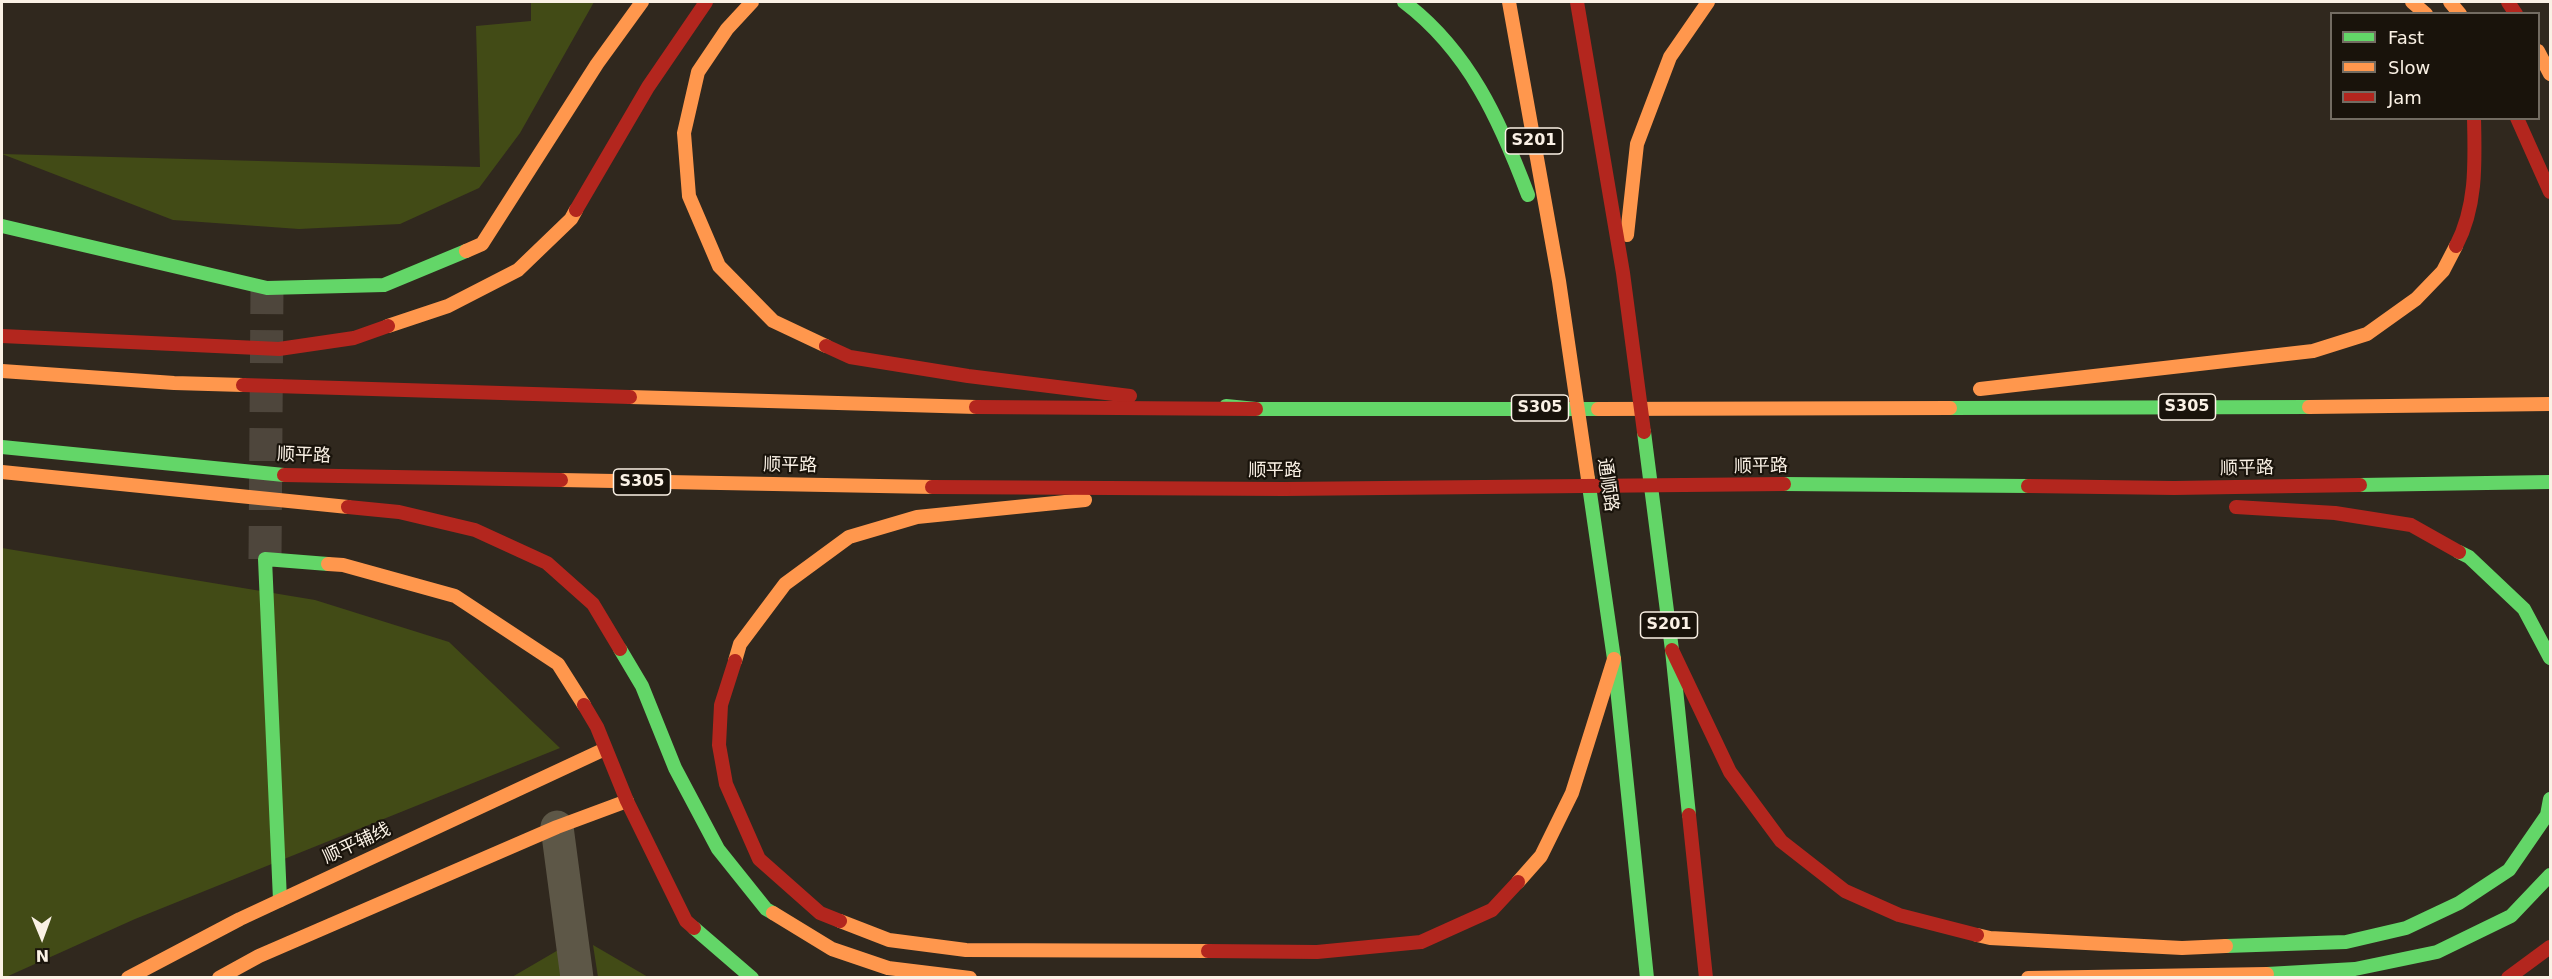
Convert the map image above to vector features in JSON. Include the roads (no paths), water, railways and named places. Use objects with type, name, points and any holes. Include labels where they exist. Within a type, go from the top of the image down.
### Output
[{"type":"main road","points":[[2,226],[267,288],[384,285],[482,244],[597,64],[642,2]]},
{"type":"main road","points":[[2,336],[279,349],[354,338],[448,306],[518,270],[571,219],[648,87],[706,2]]},
{"type":"main road","points":[[752,2],[727,29],[698,72],[684,133],[689,196],[719,266],[773,321],[850,357],[1094,393],[1256,409]]},
{"type":"main road","points":[[1404,2],[1432,24],[1477,80],[1509,142],[1559,281]]},
{"type":"main road","name":"通顺路","points":[[1509,2],[1559,281],[1614,659],[1647,978]]},
{"type":"main road","name":"S201","points":[[1577,2],[1623,273],[1672,650],[1706,978]]},
{"type":"main road","points":[[1623,273],[1637,144],[1670,57],[1708,2]]},
{"type":"main road","points":[[2412,2],[2424,12]]},
{"type":"main road","points":[[2540,55],[2550,74]]},
{"type":"main road","points":[[1967,391],[2313,351],[2367,334],[2416,299],[2443,271],[2463,233],[2475,186],[2474,120]]},
{"type":"main road","points":[[2518,120],[2550,192]]},
{"type":"main road","name":"S305","points":[[2,371],[174,383],[1002,408],[2169,408],[2550,404]]},
{"type":"main road","points":[[1824,407],[1943,393]]},
{"type":"main road","name":"顺平路","points":[[2,447],[289,475],[982,488],[1896,485],[2174,488],[2550,482]]},
{"type":"main road","points":[[2,472],[399,512],[475,530],[546,563],[592,604],[642,686],[675,768],[718,849],[766,909],[832,949],[888,968],[970,978]]},
{"type":"main road","points":[[1896,485],[2168,502]]},
{"type":"main road","points":[[1208,489],[917,517],[849,537],[785,584],[740,644],[721,705],[718,745],[726,784],[759,859],[820,913],[889,940],[966,950],[1317,951],[1421,942],[1492,910],[1541,856],[1572,794],[1614,659]]},
{"type":"main road","points":[[2228,506],[2335,513],[2410,525],[2469,557],[2524,609],[2550,658]]},
{"type":"main road","points":[[280,900],[265,560],[343,565],[455,596],[558,664],[597,727],[627,801],[686,921],[752,978]]},
{"type":"main road","points":[[1672,650],[1730,772],[1781,842],[1845,891],[1899,915],[1990,938],[2182,948],[2346,942],[2396,930],[2459,903],[2509,870],[2547,815],[2550,799]]},
{"type":"main road","name":"顺平辅线","points":[[128,978],[280,900],[605,749]]},
{"type":"main road","points":[[219,978],[259,956],[557,827],[627,801]]},
{"type":"main road","points":[[2028,978],[2281,974],[2355,969],[2436,952],[2447,947],[2511,916],[2550,875]]},
{"type":"main road","points":[[2508,978],[2550,947]]},
{"type":"street","points":[[557,827],[577,978]]},
{"type":"tunnel","points":[[265,559],[267,288]]}]
